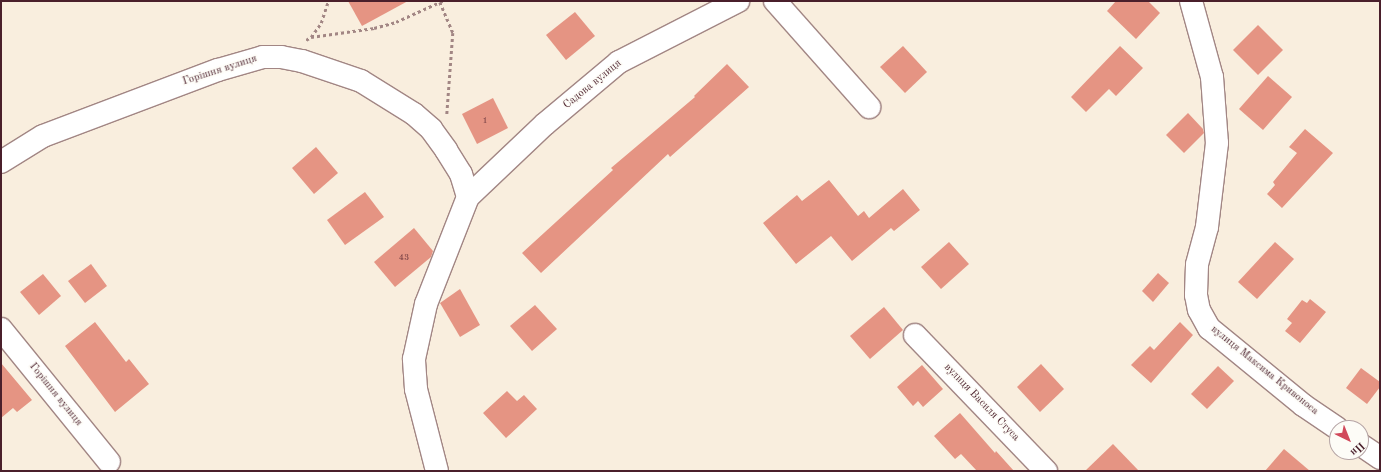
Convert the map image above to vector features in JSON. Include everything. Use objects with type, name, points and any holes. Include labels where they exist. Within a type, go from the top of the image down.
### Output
[{"type":"street","name":"Садова вулиця","points":[[468,197],[545,124],[619,62],[738,1]]},
{"type":"street","points":[[775,1],[869,107]]},
{"type":"street","name":"вулиця Максима Кривоноса","points":[[1191,1],[1212,77],[1217,143],[1207,226],[1196,265],[1196,295],[1199,310],[1208,328],[1303,405],[1329,423]]},
{"type":"street","name":"Горішня вулиця","points":[[1,162],[44,136],[218,70],[263,57],[302,61],[362,81],[414,114],[431,129],[446,150],[461,174],[468,197]]},
{"type":"street","points":[[437,471],[416,389],[414,359],[426,304],[468,197]]},
{"type":"street","name":"Горішня вулиця","points":[[1,329],[109,462]]},
{"type":"street","name":"вулиця Василя Стуса","points":[[915,335],[1046,471]]},
{"type":"street","points":[[1369,450],[1380,458]]},
{"type":"path","points":[[311,37],[321,23],[328,1]]},
{"type":"path","points":[[302,61],[302,42],[311,37],[374,28],[441,2],[449,18],[452,34],[447,117]]},
{"type":"building","points":[[348,1],[408,1],[362,26]]},
{"type":"building","points":[[1116,1],[1148,1],[1160,13],[1136,39],[1107,11]]},
{"type":"building","points":[[575,12],[595,36],[566,60],[546,35]]},
{"type":"building","points":[[1258,25],[1283,50],[1258,75],[1233,50]]},
{"type":"building","points":[[903,46],[927,72],[905,93],[880,67]]},
{"type":"building","points":[[1120,46],[1143,68],[1116,96],[1109,89],[1086,112],[1071,97]]},
{"type":"building","points":[[727,64],[749,87],[670,157],[668,154],[541,273],[522,253],[613,170],[611,168],[695,97],[694,96]]},
{"type":"building","points":[[1268,76],[1292,97],[1263,130],[1239,109]]},
{"type":"building","points":[[493,98],[508,128],[477,144],[462,114]]},
{"type":"building","points":[[1188,113],[1203,129],[1204,133],[1184,153],[1166,135]]},
{"type":"building","points":[[1305,129],[1333,153],[1282,208],[1267,194],[1275,185],[1273,182],[1297,153],[1289,147]]},
{"type":"building","points":[[316,147],[338,173],[314,194],[292,168]]},
{"type":"building","points":[[829,180],[858,216],[864,211],[869,218],[903,189],[920,210],[894,231],[891,228],[852,261],[831,236],[796,264],[763,223],[797,195],[802,201]]},
{"type":"building","points":[[365,192],[384,217],[345,245],[327,220]]},
{"type":"building","points":[[414,228],[433,251],[431,257],[395,287],[374,262]]},
{"type":"building","points":[[949,242],[969,264],[941,289],[921,267]]},
{"type":"building","points":[[1275,242],[1294,259],[1257,299],[1238,282]]},
{"type":"building","points":[[91,264],[107,286],[85,303],[68,281]]},
{"type":"building","points":[[1158,273],[1169,283],[1153,302],[1142,291]]},
{"type":"building","points":[[43,274],[61,296],[39,315],[20,292]]},
{"type":"building","points":[[460,289],[480,325],[460,337],[440,303]]},
{"type":"building","points":[[1310,299],[1326,312],[1300,343],[1285,331],[1292,323],[1287,319],[1302,300],[1307,303]]},
{"type":"building","points":[[535,305],[557,329],[532,351],[510,326]]},
{"type":"building","points":[[884,307],[903,330],[870,359],[850,336]]},
{"type":"building","points":[[95,322],[126,362],[129,359],[149,384],[115,412],[65,346]]},
{"type":"building","points":[[1180,322],[1193,335],[1151,383],[1131,365],[1150,346],[1154,350]]},
{"type":"building","points":[[1,363],[32,400],[17,412],[13,408],[1,418]]},
{"type":"building","points":[[1041,364],[1064,389],[1040,412],[1017,387]]},
{"type":"building","points":[[922,365],[943,389],[923,407],[918,401],[913,406],[897,387]]},
{"type":"building","points":[[1218,366],[1234,381],[1207,409],[1191,394]]},
{"type":"building","points":[[1361,368],[1380,382],[1380,387],[1367,404],[1346,388]]},
{"type":"building","points":[[507,391],[517,401],[524,395],[537,409],[506,438],[483,413]]},
{"type":"building","points":[[960,413],[995,453],[996,451],[1014,471],[977,471],[961,454],[955,459],[934,436]]},
{"type":"building","points":[[1113,444],[1139,471],[1085,471]]},
{"type":"building","points":[[1284,449],[1310,471],[1265,471]]}]
